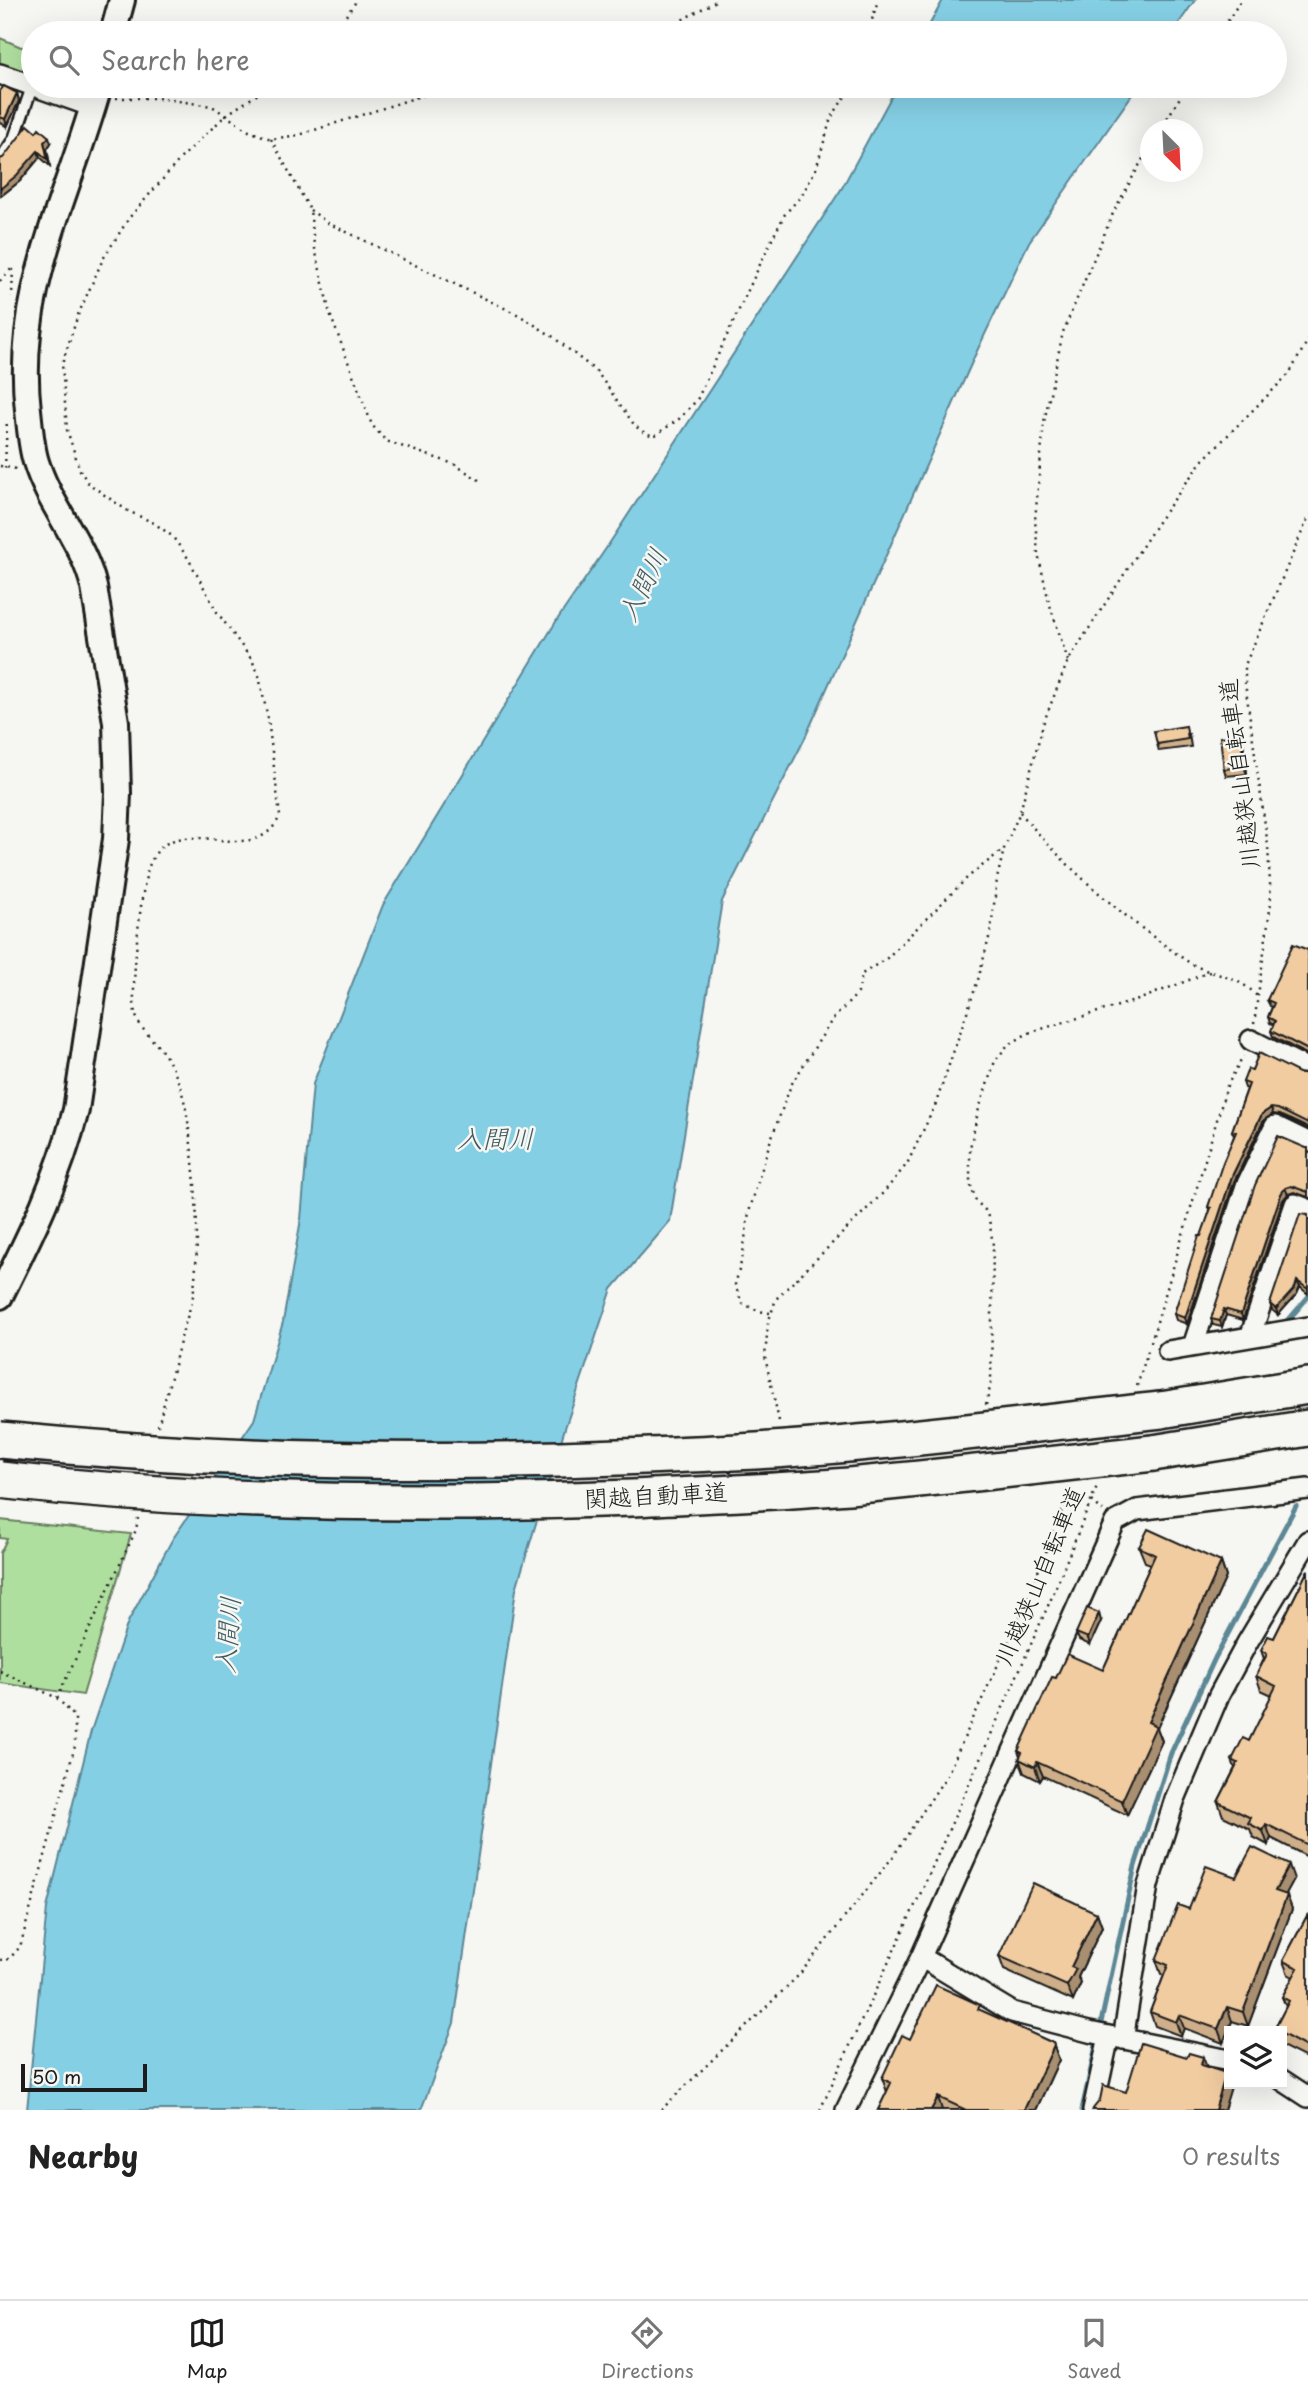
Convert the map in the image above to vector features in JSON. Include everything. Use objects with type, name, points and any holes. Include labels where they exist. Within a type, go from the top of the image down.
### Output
[{"type":"highway","name":"関越自動車道","points":[[0,1440],[257,1459],[404,1462],[702,1454],[857,1444],[1148,1400],[1308,1386]]},
{"type":"highway","name":"関越自動車道","points":[[0,1480],[115,1492],[237,1499],[392,1503],[533,1502],[856,1485],[1153,1453],[1308,1428]]},
{"type":"street","points":[[116,21],[122,0]]},
{"type":"street","points":[[0,74],[21,83]]},
{"type":"street","points":[[0,1296],[33,1232],[62,1162],[70,1135],[116,839],[119,768],[116,722],[94,587],[89,565],[38,467],[26,395],[27,331],[37,274],[96,98]]},
{"type":"street","points":[[1251,1040],[1308,1069]]},
{"type":"street","points":[[1194,1346],[1246,1186],[1275,1126],[1308,1142]]},
{"type":"street","points":[[1251,1337],[1295,1204],[1308,1209]]},
{"type":"street","points":[[1168,1351],[1308,1327]]},
{"type":"street","points":[[846,2110],[921,1957],[1115,1522],[1137,1510],[1308,1489]]},
{"type":"street","points":[[1093,2110],[1116,2038],[1149,1885],[1175,1799],[1219,1695],[1308,1541]]},
{"type":"street","points":[[921,1957],[1012,2012],[1116,2038],[1224,2059]]},
{"type":"street","points":[[1287,2084],[1308,2097]]},
{"type":"lane","points":[[1,158],[15,139],[28,98]]},
{"type":"path","points":[[342,21],[357,0]]},
{"type":"path","points":[[680,21],[718,0]]},
{"type":"path","points":[[872,21],[878,0]]},
{"type":"path","points":[[1228,21],[1241,0]]},
{"type":"path","points":[[118,98],[186,101],[212,106],[249,131],[271,139],[299,135],[415,98]]},
{"type":"path","points":[[157,1427],[194,1290],[197,1222],[189,1128],[176,1073],[134,1013],[136,949],[147,870],[155,852],[164,843],[185,838],[252,841],[274,829],[280,816],[268,719],[259,676],[252,660],[217,612],[188,558],[172,536],[106,496],[88,482],[80,470],[67,430],[62,364],[78,315],[103,258],[129,218],[182,157],[226,115],[252,98]]},
{"type":"path","points":[[310,210],[340,229],[519,315],[552,336],[597,372],[635,425],[654,436],[679,419],[697,400],[770,243],[785,214],[802,195],[816,169],[831,118],[844,98]]},
{"type":"path","points":[[1167,119],[1180,98]]},
{"type":"path","points":[[271,139],[310,210],[314,244],[330,313],[372,425],[386,441],[454,464],[479,480]]},
{"type":"path","points":[[1068,661],[1049,602],[1038,554],[1035,520],[1044,422],[1063,332],[1114,211],[1140,164]]},
{"type":"path","points":[[779,1421],[765,1357],[768,1323],[776,1299],[783,1289],[884,1192],[907,1164],[935,1106],[978,980],[991,930],[997,879],[1004,849],[1020,812],[1043,724],[1068,661],[1158,522],[1201,462],[1289,374],[1308,340]]},
{"type":"path","name":"川越狭山自転車道","points":[[1251,1040],[1270,919],[1270,876],[1245,665],[1308,518]]},
{"type":"path","points":[[1020,812],[1069,867],[1114,905],[1188,961],[1202,969],[1247,985],[1257,996]]},
{"type":"path","points":[[771,1313],[758,1311],[741,1303],[735,1285],[749,1212],[769,1144],[791,1085],[832,1020],[858,993],[862,975],[887,958],[968,877],[1004,849]]},
{"type":"path","points":[[986,1408],[991,1383],[993,1245],[989,1219],[985,1210],[975,1201],[970,1183],[970,1148],[978,1112],[995,1061],[1007,1046],[1028,1033],[1138,1000],[1212,971]]},
{"type":"path","points":[[1148,1400],[1227,1086],[1251,1040]]},
{"type":"path","name":"川越狭山自転車道","points":[[820,2110],[971,1780],[1056,1587],[1098,1480]]},
{"type":"path","points":[[661,2110],[799,1975],[892,1858],[947,1775],[1020,1617],[1066,1502]]},
{"type":"path","points":[[57,1698],[136,1530],[139,1517]]},
{"type":"path","points":[[0,1671],[57,1698],[75,1717],[75,1746],[20,1947],[9,1959],[0,1960]]},
{"type":"green space","points":[[0,38],[21,47],[21,71],[0,65]]},
{"type":"green space","points":[[0,1520],[131,1534],[83,1695],[0,1683],[0,1553],[7,1539],[0,1538]]},
{"type":"water","points":[[943,0],[1195,0],[1180,21],[932,21]]},
{"type":"water","name":"入間川","points":[[891,98],[1130,98],[1029,242],[976,353],[804,740],[722,901],[670,1221],[612,1289],[565,1428],[516,1589],[454,2023],[421,2110],[27,2110],[47,1908],[91,1731],[128,1622],[172,1540],[254,1420],[283,1322],[301,1219],[313,1084],[383,905],[557,620],[842,188]]},
{"type":"building","points":[[4,86],[17,93],[5,119],[0,117],[0,91]]},
{"type":"building","points":[[28,125],[36,132],[39,128],[49,137],[44,142],[48,160],[38,151],[17,175],[0,189],[0,159]]},
{"type":"building","points":[[1186,726],[1188,739],[1157,744],[1154,731]]},
{"type":"building","points":[[1241,735],[1244,767],[1224,769],[1220,737]]},
{"type":"building","points":[[1293,944],[1308,950],[1308,1050],[1271,1031],[1275,1021],[1268,1017],[1274,1003],[1267,1000]]},
{"type":"building","points":[[1259,1053],[1301,1074],[1308,1074],[1308,1124],[1278,1109],[1271,1108],[1262,1114],[1232,1176],[1185,1318],[1174,1314],[1199,1236],[1211,1208],[1208,1207],[1223,1162],[1236,1132],[1232,1131],[1249,1084],[1243,1082]]},
{"type":"building","points":[[1278,1136],[1308,1148],[1308,1192],[1291,1186],[1285,1188],[1281,1194],[1241,1314],[1224,1309],[1220,1321],[1211,1319],[1255,1185]]},
{"type":"building","points":[[1300,1214],[1308,1215],[1308,1289],[1297,1281],[1295,1288],[1276,1309],[1270,1304]]},
{"type":"building","points":[[1148,1529],[1221,1562],[1148,1722],[1156,1726],[1122,1801],[1037,1762],[1035,1767],[1019,1759],[1022,1753],[1018,1751],[1052,1677],[1056,1678],[1067,1654],[1103,1670],[1155,1555],[1139,1547]]},
{"type":"building","points":[[1308,1570],[1308,1845],[1266,1824],[1263,1831],[1248,1823],[1251,1818],[1218,1802],[1238,1763],[1232,1760],[1243,1738],[1249,1741],[1276,1686],[1256,1676],[1267,1654],[1261,1650],[1268,1636],[1274,1638]]},
{"type":"building","points":[[1087,1608],[1099,1613],[1088,1638],[1076,1633]]},
{"type":"building","points":[[1252,1847],[1289,1865],[1275,1891],[1287,1895],[1243,2012],[1227,2007],[1218,2029],[1179,2015],[1176,2022],[1150,2012],[1168,1965],[1156,1960],[1178,1905],[1189,1909],[1206,1866],[1236,1877]]},
{"type":"building","points":[[1033,1883],[1097,1913],[1071,1967],[1076,1969],[1067,1986],[999,1956]]},
{"type":"building","points":[[1308,1914],[1308,2048],[1287,2037],[1287,2026],[1276,2026],[1289,2001],[1282,1997],[1298,1968],[1283,1961]]},
{"type":"building","points":[[936,1985],[980,2005],[978,2009],[1053,2043],[1054,2046],[1024,2110],[966,2110],[938,2097],[931,2110],[878,2110],[891,2083],[882,2078],[902,2035],[910,2039]]},
{"type":"building","points":[[1141,2043],[1187,2057],[1189,2053],[1203,2057],[1201,2065],[1224,2072],[1215,2110],[1092,2110],[1100,2100],[1103,2085],[1126,2092]]},
{"type":"waterway","points":[[1285,1324],[1308,1297]]},
{"type":"waterway","points":[[1082,2110],[1135,1866],[1171,1753],[1215,1658],[1296,1506]]}]
